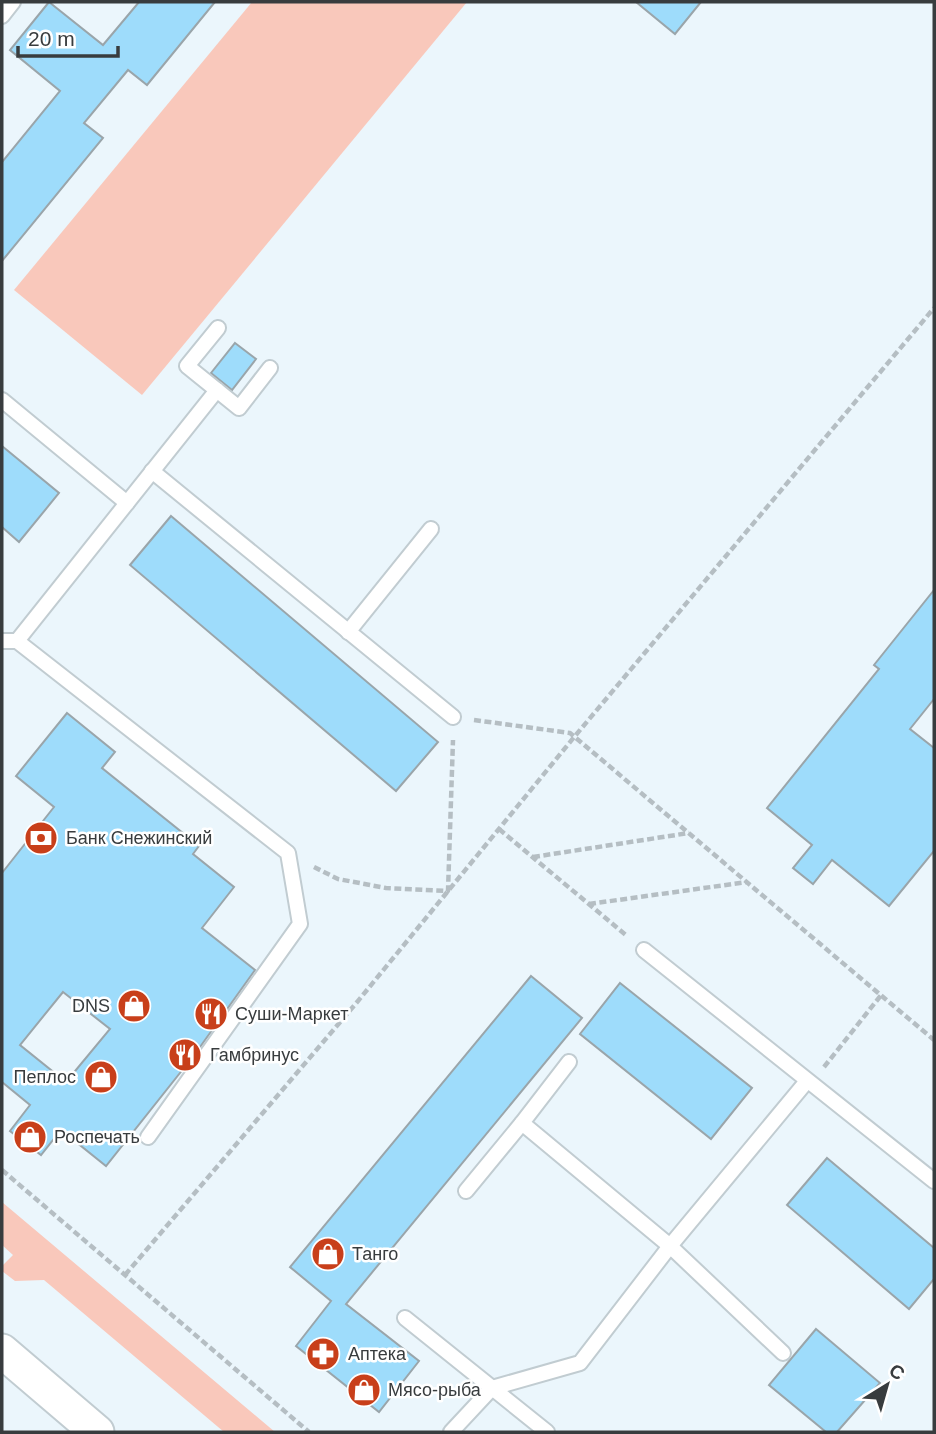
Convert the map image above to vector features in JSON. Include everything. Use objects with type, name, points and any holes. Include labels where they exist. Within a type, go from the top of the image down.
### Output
[{"type":"street","points":[[2,1351],[97,1432]]},
{"type":"lane","points":[[2,16],[13,2]]},
{"type":"lane","points":[[218,328],[187,366],[239,408],[270,368]]},
{"type":"lane","points":[[148,1137],[300,924],[288,853],[9,641],[127,503],[217,390]]},
{"type":"lane","points":[[2,400],[127,503]]},
{"type":"lane","points":[[152,471],[453,718]]},
{"type":"lane","points":[[348,632],[431,529]]},
{"type":"lane","points":[[645,950],[934,1181]]},
{"type":"lane","points":[[466,1191],[569,1062]]},
{"type":"lane","points":[[451,1432],[492,1388],[580,1363],[670,1246],[809,1082]]},
{"type":"lane","points":[[522,1123],[670,1246],[783,1353]]},
{"type":"lane","points":[[405,1318],[547,1432]]},
{"type":"path","points":[[125,1275],[934,308]]},
{"type":"path","points":[[448,891],[453,718],[570,733],[934,1040]]},
{"type":"path","points":[[499,829],[645,950]]},
{"type":"path","points":[[533,858],[690,833]]},
{"type":"path","points":[[288,853],[338,879],[386,888],[448,891]]},
{"type":"path","points":[[589,904],[748,882]]},
{"type":"path","points":[[809,1082],[882,994]]},
{"type":"path","points":[[2,1170],[309,1432]]},
{"type":"shaded area","points":[[252,2],[467,2],[142,395],[14,290]]},
{"type":"shaded area","points":[[2,1202],[275,1432],[224,1432],[44,1280],[15,1281],[2,1271],[2,1266],[13,1255],[2,1245]]},
{"type":"building","points":[[49,2],[103,45],[139,2],[215,2],[147,85],[128,70],[84,123],[103,138],[2,261],[2,162],[60,91],[10,50]]},
{"type":"building","points":[[636,2],[701,2],[675,34]]},
{"type":"building","points":[[235,343],[256,359],[232,390],[211,373]]},
{"type":"building","points":[[2,446],[59,493],[19,542],[2,527]]},
{"type":"building","points":[[171,516],[438,742],[396,791],[130,565]]},
{"type":"building","points":[[934,590],[934,699],[910,729],[934,748],[934,851],[889,906],[832,860],[813,884],[793,868],[812,845],[767,808],[879,669],[874,665]]},
{"type":"building","points":[[67,713],[115,752],[102,768],[199,846],[193,854],[234,887],[202,928],[255,970],[195,1054],[106,1166],[61,1130],[41,1155],[10,1131],[30,1105],[2,1082],[2,873],[54,807],[16,776]],"holes":[[[63,992],[110,1029],[66,1082],[20,1045]]]},
{"type":"building","points":[[531,976],[582,1018],[346,1304],[419,1361],[379,1412],[296,1346],[331,1301],[290,1267]]},
{"type":"building","points":[[620,983],[752,1088],[711,1139],[580,1034]]},
{"type":"building","points":[[827,1158],[934,1248],[934,1279],[909,1309],[787,1205]]},
{"type":"building","points":[[816,1329],[880,1383],[837,1432],[826,1432],[769,1385]]},
{"type":"place","name":"Банк Снежинский","points":[[41,838]]},
{"type":"place","name":"DNS","points":[[134,1006]]},
{"type":"place","name":"Суши-Маркет","points":[[211,1014]]},
{"type":"place","name":"Гамбринус","points":[[185,1055]]},
{"type":"place","name":"Пеплос","points":[[101,1077]]},
{"type":"place","name":"Роспечать","points":[[30,1137]]},
{"type":"place","name":"Танго","points":[[328,1254]]},
{"type":"place","name":"Аптека","points":[[323,1354]]},
{"type":"place","name":"Мясо-рыба","points":[[364,1390]]}]
